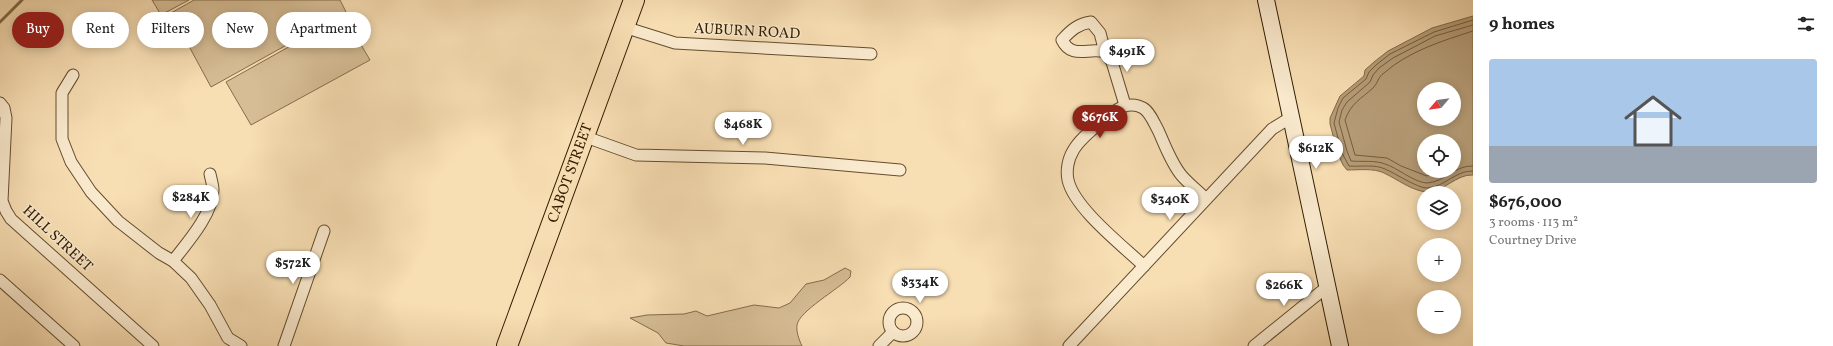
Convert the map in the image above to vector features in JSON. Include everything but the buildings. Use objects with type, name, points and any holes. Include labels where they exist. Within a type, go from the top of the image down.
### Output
[{"type":"highway","name":"CABOT STREET","points":[[507,346],[634,0]]},
{"type":"street","points":[[1266,0],[1290,118],[1340,346]]},
{"type":"street","name":"AUBURN ROAD","points":[[624,27],[675,43],[871,54]]},
{"type":"street","points":[[1105,52],[1112,62],[1125,105]]},
{"type":"street","points":[[73,75],[62,93],[62,139],[71,162],[91,192],[118,221],[173,261],[191,278],[210,305],[228,338],[241,346]]},
{"type":"street","name":"HILL STREET","points":[[0,103],[4,108],[6,118],[2,201],[11,220],[153,346]]},
{"type":"street","points":[[1144,266],[1086,211],[1068,182],[1067,171],[1073,151],[1081,141],[1112,112],[1125,105],[1135,104],[1145,109],[1152,117],[1171,158],[1181,175],[1206,199]]},
{"type":"street","points":[[1069,346],[1272,129],[1290,118]]},
{"type":"street","points":[[583,136],[636,155],[765,158],[900,170]]},
{"type":"street","points":[[173,261],[200,225],[208,208],[213,190],[210,174]]},
{"type":"street","points":[[284,346],[324,231]]},
{"type":"street","points":[[0,280],[74,346]]},
{"type":"street","points":[[1254,346],[1328,286]]},
{"type":"street","points":[[879,346],[893,332]]},
{"type":"shaded area","points":[[152,0],[189,0],[167,12],[159,12]]},
{"type":"shaded area","points":[[194,0],[340,0],[346,12],[276,12],[276,48],[281,48],[211,87],[190,48],[204,48],[204,12],[173,12]]},
{"type":"shaded area","points":[[287,48],[363,48],[370,60],[251,125],[226,82]]},
{"type":"shaded area","points":[[845,268],[851,271],[850,277],[799,319],[797,330],[802,346],[684,346],[666,343],[658,333],[630,318],[647,315],[684,314],[696,311],[707,316],[754,305],[779,308],[790,303],[806,284],[824,280]]},
{"type":"water","points":[[1473,16],[1473,175],[1461,177],[1461,134],[1417,134],[1417,178],[1459,178],[1444,186],[1417,186],[1417,189],[1380,171],[1347,170],[1343,165],[1338,154],[1330,124],[1330,118],[1340,96],[1364,76],[1365,70],[1388,51],[1432,28]]},
{"type":"waterway","points":[[0,22],[22,0]]}]
